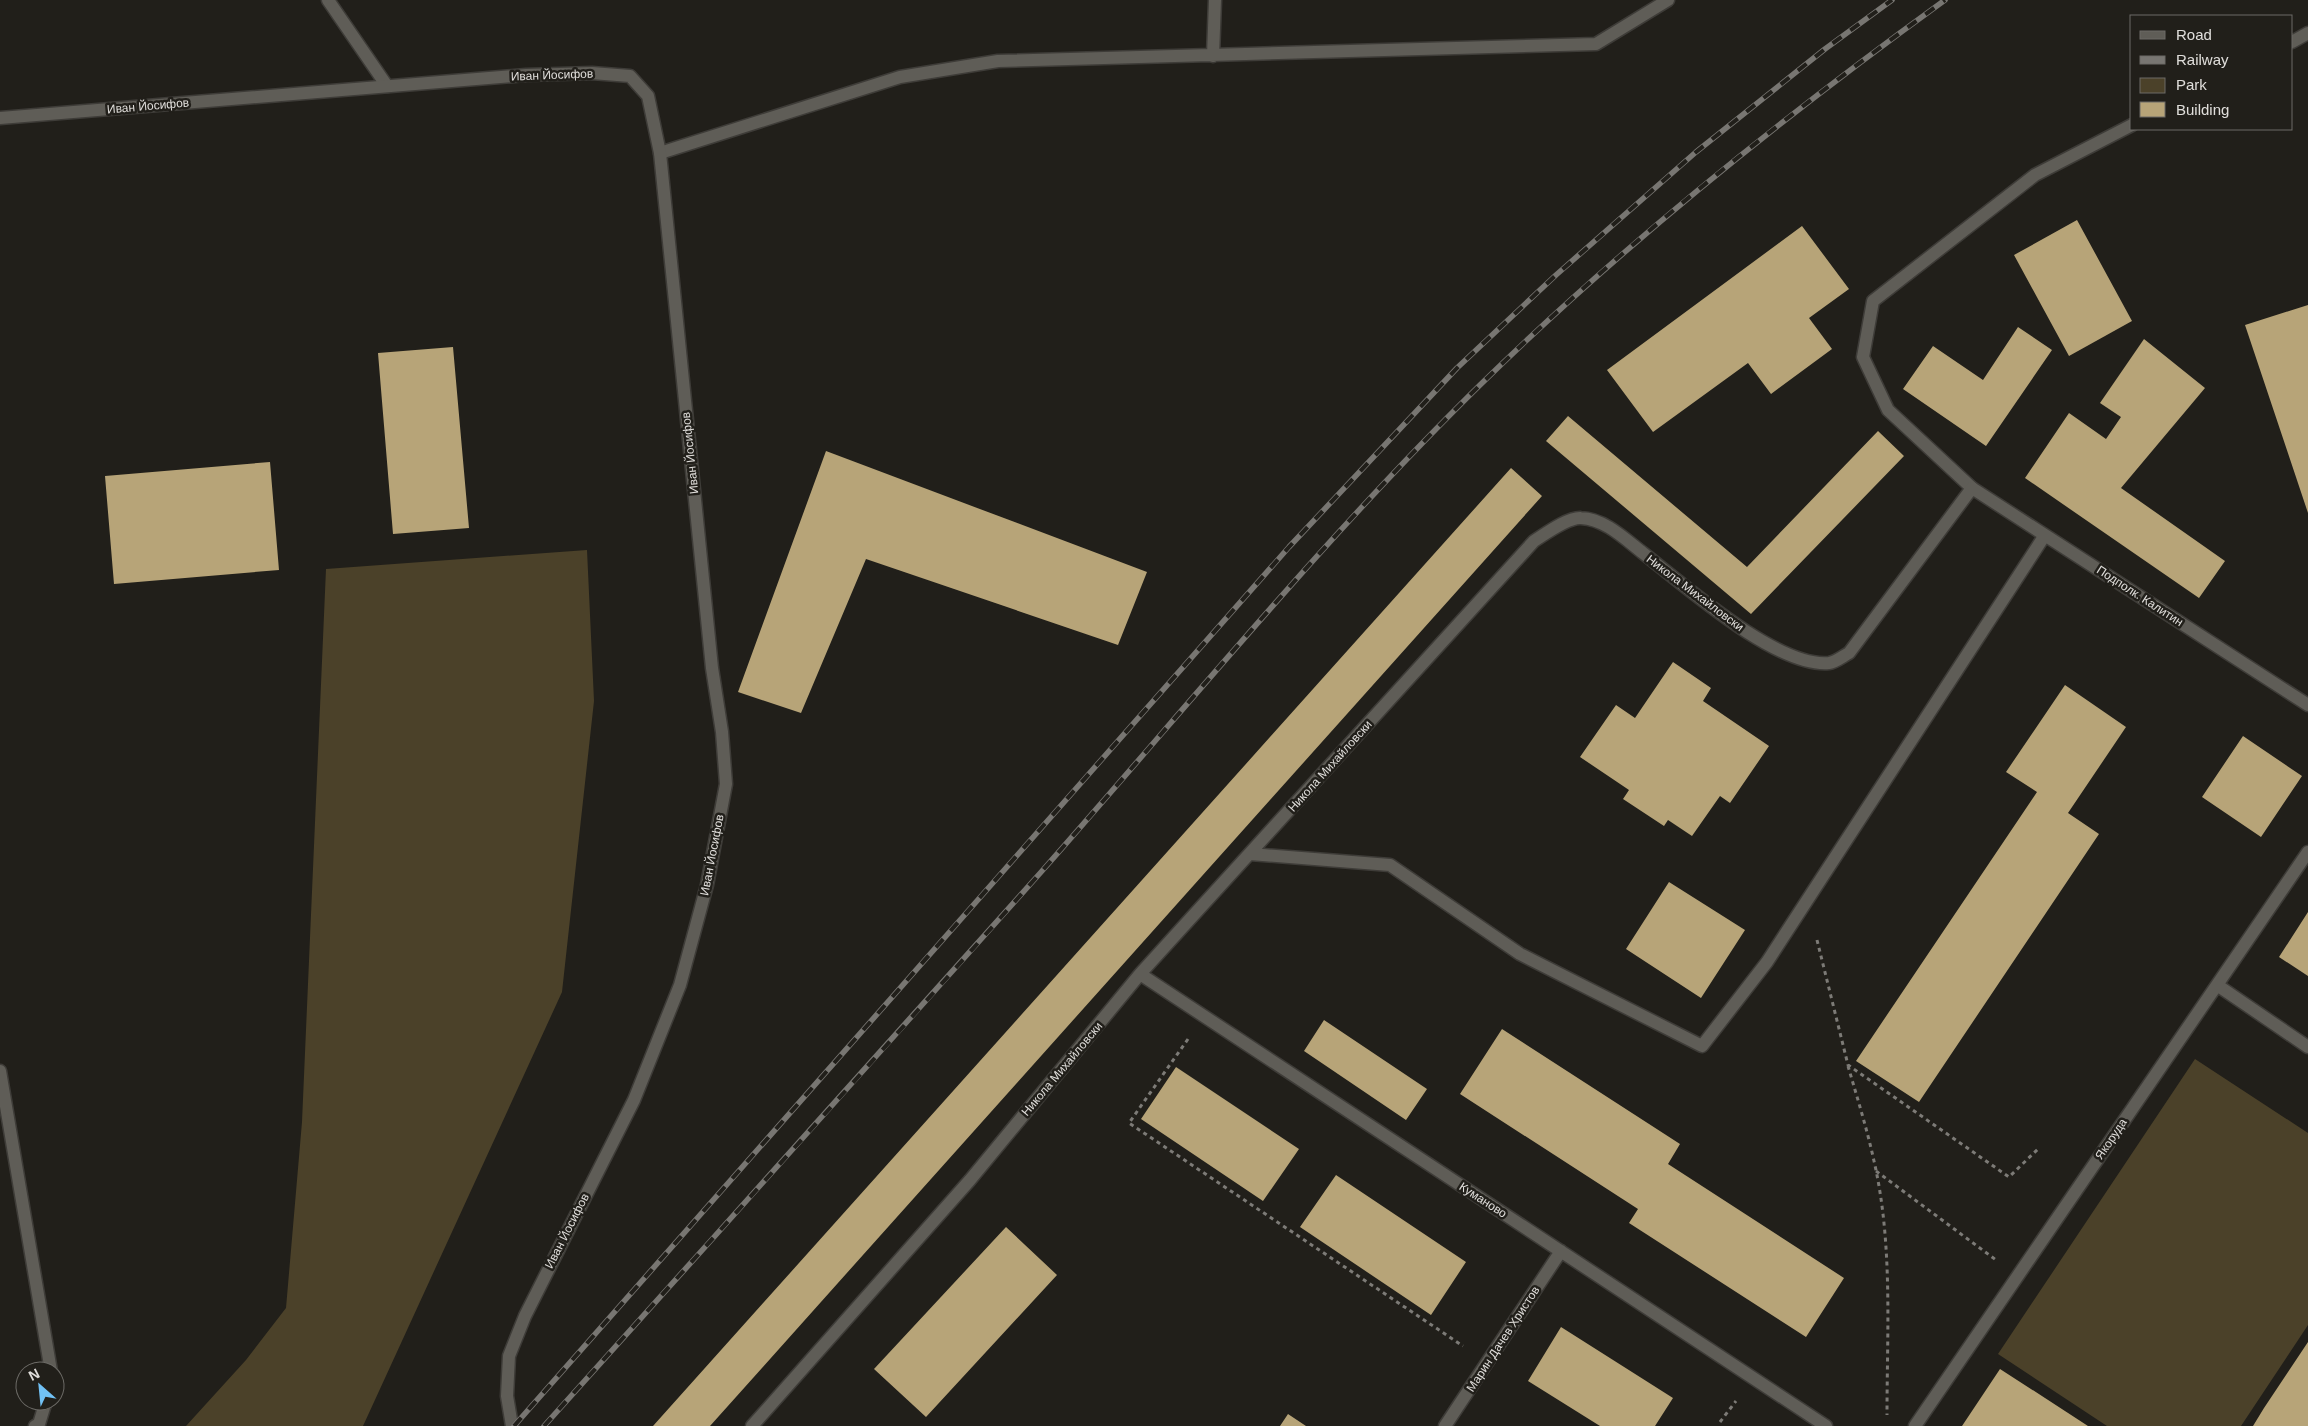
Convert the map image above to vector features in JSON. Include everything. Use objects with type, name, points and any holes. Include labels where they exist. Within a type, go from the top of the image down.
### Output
[{"type":"street","points":[[328,0],[387,86]]},
{"type":"street","points":[[1213,56],[1215,0]]},
{"type":"street","points":[[660,153],[900,77],[998,61],[1596,44],[1668,0]]},
{"type":"street","points":[[2293,41],[2308,33]]},
{"type":"street","name":"Иван Йосифов","points":[[0,118],[526,75],[592,73],[630,76],[648,96],[660,153],[712,668],[722,732],[726,784],[707,885],[680,986],[634,1100],[524,1316],[509,1356],[507,1396],[512,1426]]},
{"type":"street","name":"Подполк. Калитин","points":[[2130,126],[2035,175],[1873,301],[1863,357],[1888,410],[1972,488],[2308,704]]},
{"type":"street","name":"Никола Михайловски","points":[[752,1426],[970,1180],[1140,974],[1534,541],[1554,528],[1580,518],[1608,526],[1739,628],[1790,655],[1811,663],[1832,663],[1849,653],[1972,488]]},
{"type":"street","points":[[1250,854],[1390,865],[1520,954],[1702,1046],[1767,962],[2045,535]]},
{"type":"street","name":"Якоруда","points":[[1915,1426],[2308,852]]},
{"type":"street","name":"Куманово","points":[[1140,974],[1826,1426]]},
{"type":"street","points":[[2217,985],[2308,1047]]},
{"type":"street","points":[[0,1071],[49,1361]]},
{"type":"street","name":"Марин Дачев Христов","points":[[1445,1426],[1561,1251]]},
{"type":"street","points":[[35,1426],[39,1424],[43,1411]]},
{"type":"path","points":[[1807,900],[1876,1171],[1888,1268],[1887,1416]]},
{"type":"path","points":[[1206,1017],[1175,1055],[1130,1123],[1488,1362]]},
{"type":"path","points":[[1848,1065],[2009,1177],[2038,1149]]},
{"type":"path","points":[[1876,1171],[2018,1276]]},
{"type":"green space","points":[[587,550],[594,701],[562,992],[363,1426],[186,1426],[246,1360],[286,1308],[302,1122],[326,569]]},
{"type":"green space","points":[[2195,1059],[2308,1133],[2308,1325],[2241,1426],[2107,1426],[1998,1354]]},
{"type":"building","points":[[2077,220],[2132,321],[2069,356],[2014,255]]},
{"type":"building","points":[[1802,226],[1849,289],[1809,318],[1832,349],[1771,394],[1748,363],[1653,432],[1607,370]]},
{"type":"building","points":[[2308,305],[2308,513],[2245,325]]},
{"type":"building","points":[[2018,327],[2052,350],[1986,446],[1903,389],[1933,346],[1983,380]]},
{"type":"building","points":[[2144,339],[2205,388],[2121,488],[2225,561],[2199,598],[2025,478],[2069,413],[2106,439],[2121,417],[2100,403]]},
{"type":"building","points":[[453,347],[469,528],[393,534],[378,353]]},
{"type":"building","points":[[1568,416],[1747,567],[1878,431],[1904,456],[1751,614],[1546,441]]},
{"type":"building","points":[[826,451],[1147,572],[1118,645],[866,559],[801,713],[738,692]]},
{"type":"building","points":[[270,462],[279,570],[114,584],[105,476]]},
{"type":"building","points":[[1511,468],[1542,496],[710,1426],[653,1426]]},
{"type":"building","points":[[1673,662],[1711,688],[1703,701],[1769,746],[1730,803],[1720,796],[1692,836],[1668,820],[1664,826],[1623,799],[1629,790],[1580,757],[1616,705],[1635,718]]},
{"type":"building","points":[[2065,685],[2126,727],[2068,813],[2099,834],[1919,1102],[1856,1061],[2037,792],[2006,772]]},
{"type":"building","points":[[2243,736],[2302,776],[2261,837],[2202,797]]},
{"type":"building","points":[[1669,882],[1745,930],[1701,998],[1626,949]]},
{"type":"building","points":[[2308,912],[2308,976],[2279,957]]},
{"type":"building","points":[[1324,1020],[1427,1089],[1406,1120],[1304,1051]]},
{"type":"building","points":[[1502,1029],[1680,1144],[1668,1164],[1844,1278],[1806,1337],[1629,1223],[1638,1209],[1460,1094]]},
{"type":"building","points":[[1176,1067],[1299,1149],[1263,1201],[1141,1119]]},
{"type":"building","points":[[1336,1175],[1466,1262],[1431,1315],[1300,1227]]},
{"type":"building","points":[[1006,1227],[1057,1275],[926,1417],[874,1369]]},
{"type":"building","points":[[1561,1327],[1673,1398],[1655,1426],[1600,1426],[1528,1381]]},
{"type":"building","points":[[2308,1342],[2308,1426],[2253,1426],[2264,1408]]},
{"type":"building","points":[[2000,1369],[2045,1398],[2088,1426],[1962,1426]]},
{"type":"building","points":[[1288,1414],[1306,1426],[1280,1426]]},
{"type":"railway","points":[[514,1426],[1289,547],[1457,368],[1556,275],[1696,152],[1825,49],[1892,0]]},
{"type":"railway","points":[[544,1426],[1042,871],[1256,624],[1422,443],[1535,333],[1647,232],[1764,136],[1945,0]]}]
